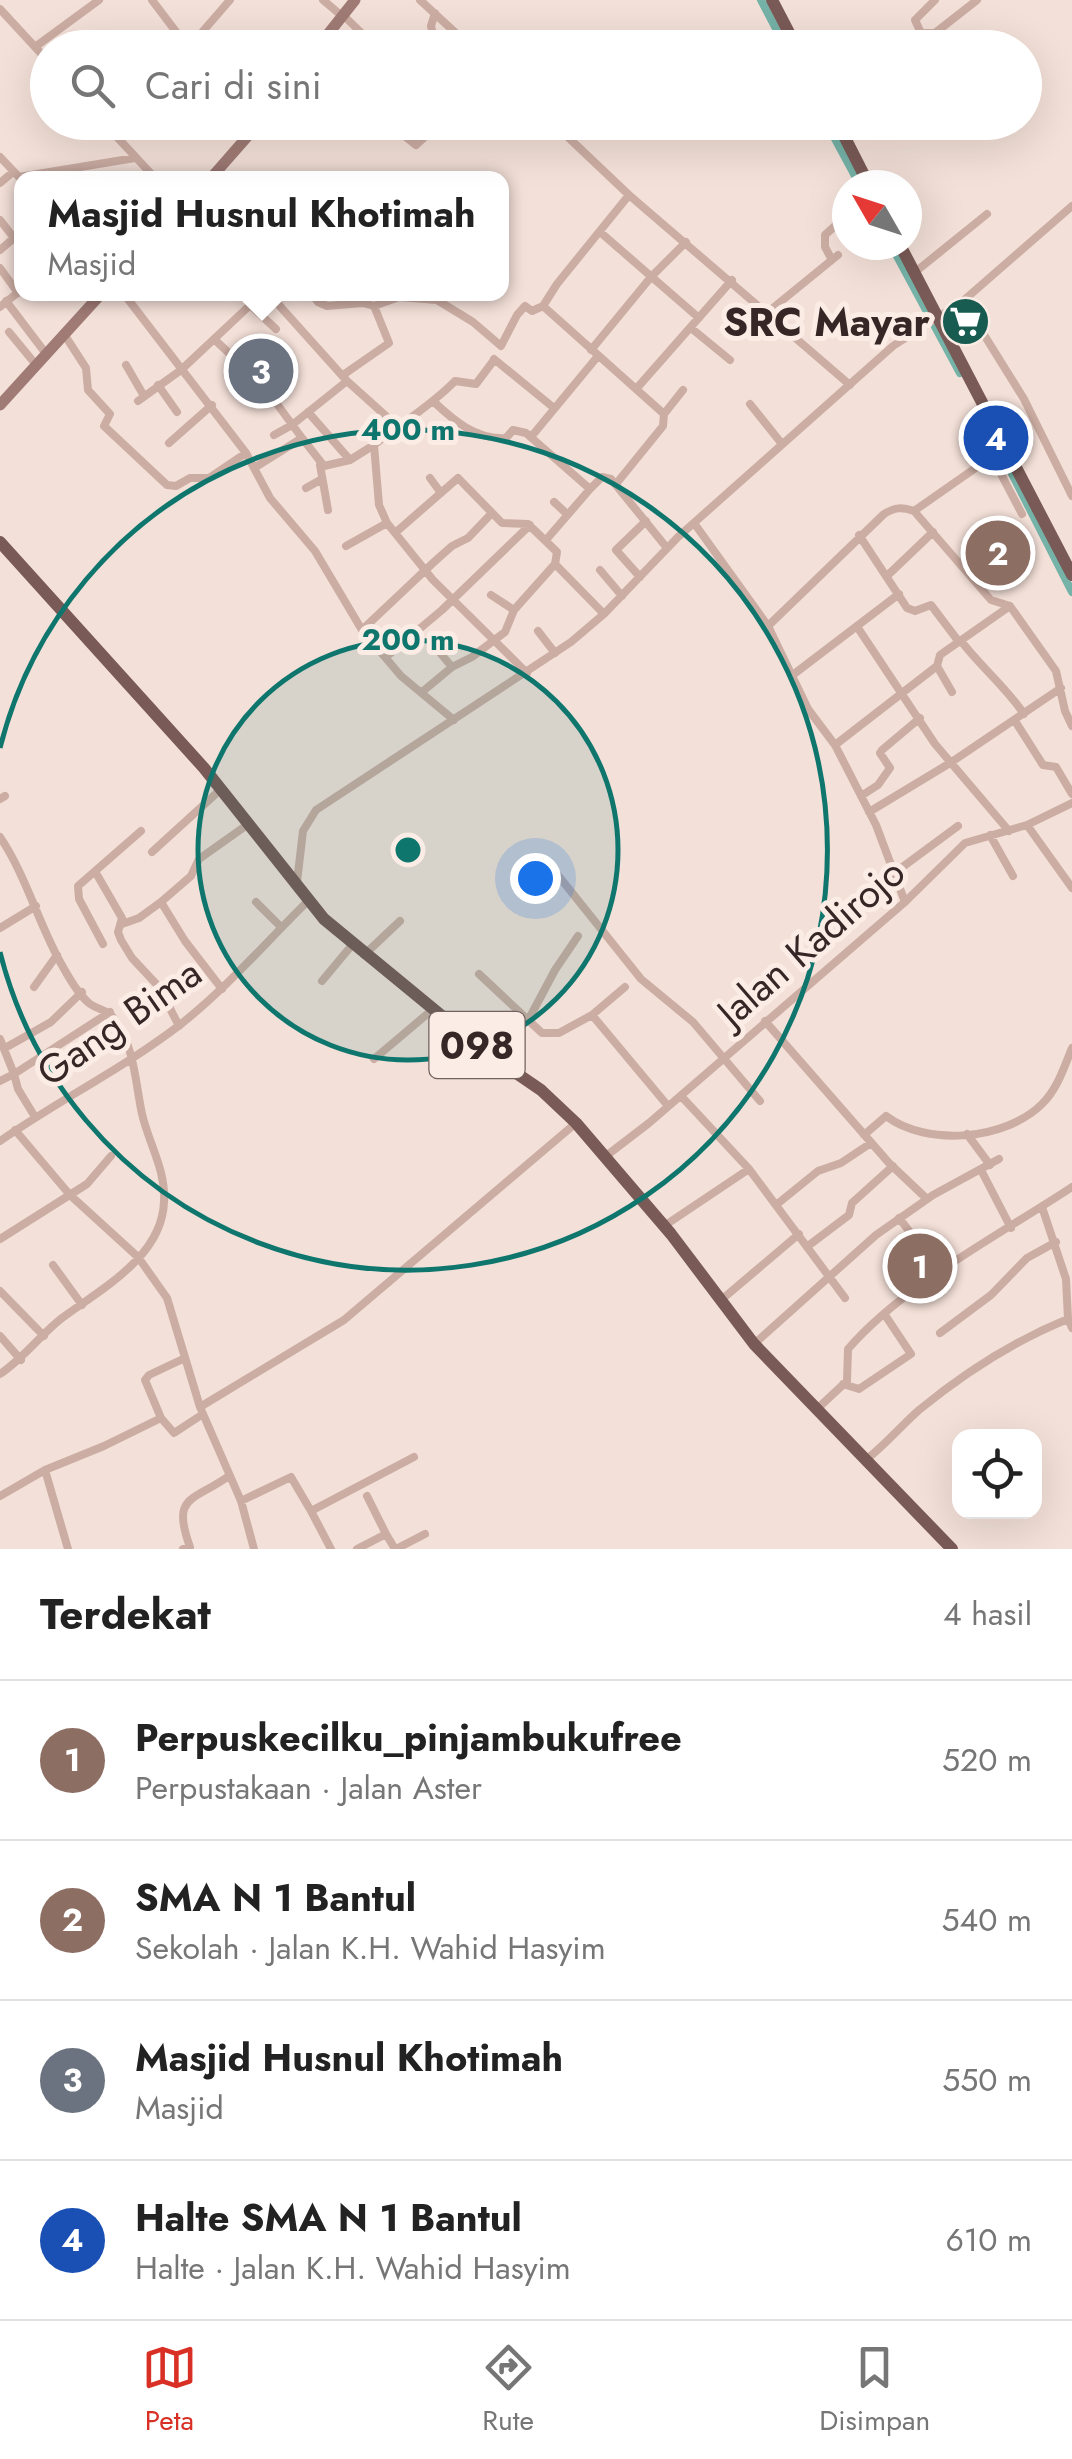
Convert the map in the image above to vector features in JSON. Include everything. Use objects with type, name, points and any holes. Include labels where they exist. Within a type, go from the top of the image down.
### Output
[{"type":"main road","points":[[332,30],[355,0]]},
{"type":"main road","points":[[772,0],[788,30]]},
{"type":"main road","points":[[218,171],[245,140]]},
{"type":"main road","points":[[845,140],[861,170]]},
{"type":"main road","points":[[908,260],[1000,452],[1072,575]]},
{"type":"main road","points":[[0,406],[94,301]]},
{"type":"main road","name":"098","points":[[0,542],[161,719],[308,900],[352,945],[488,1054],[540,1090],[576,1123],[664,1226],[754,1344],[952,1549]]},
{"type":"street","points":[[152,0],[176,30]]},
{"type":"street","points":[[207,30],[230,0]]},
{"type":"street","points":[[324,0],[354,30]]},
{"type":"street","points":[[420,0],[453,30]]},
{"type":"street","points":[[919,30],[914,20],[935,0]]},
{"type":"street","points":[[938,30],[977,0]]},
{"type":"street","points":[[58,30],[93,2]]},
{"type":"street","points":[[0,9],[30,42]]},
{"type":"street","points":[[432,30],[435,13]]},
{"type":"street","points":[[119,140],[148,171]]},
{"type":"street","points":[[571,140],[850,386]]},
{"type":"street","points":[[59,171],[135,158]]},
{"type":"street","points":[[320,464],[350,460],[455,381],[476,384],[522,308],[532,311],[543,306],[629,194]]},
{"type":"street","points":[[297,887],[303,831],[312,814],[526,673],[604,614],[694,523],[894,346],[963,300],[1072,206]]},
{"type":"street","points":[[914,273],[986,214]]},
{"type":"street","points":[[0,220],[14,238],[0,250]]},
{"type":"street","points":[[832,227],[825,235],[825,248],[832,254]]},
{"type":"street","points":[[600,232],[700,318]]},
{"type":"street","points":[[531,436],[651,277],[686,242]]},
{"type":"street","points":[[768,312],[832,259]]},
{"type":"street","points":[[636,388],[732,280]]},
{"type":"street","points":[[963,300],[1024,400],[1072,496]]},
{"type":"street","points":[[129,301],[246,453],[275,505],[315,551],[362,630],[401,676],[454,720]]},
{"type":"street","points":[[126,365],[141,398],[181,370],[254,301]]},
{"type":"street","points":[[276,301],[345,378],[396,425]]},
{"type":"street","points":[[317,301],[327,306],[374,306],[390,301]]},
{"type":"street","points":[[439,301],[474,322],[501,346]]},
{"type":"street","points":[[3,304],[46,355]]},
{"type":"street","points":[[250,305],[276,329]]},
{"type":"street","points":[[274,436],[390,343],[374,306]]},
{"type":"street","points":[[543,306],[664,414]]},
{"type":"street","points":[[691,328],[730,360]]},
{"type":"street","points":[[9,332],[37,366]]},
{"type":"street","points":[[64,333],[86,368],[88,390],[110,414],[105,428],[158,478],[172,487],[190,478],[209,478],[246,453]]},
{"type":"street","points":[[214,339],[263,385],[320,464],[328,510]]},
{"type":"street","points":[[494,360],[554,408]]},
{"type":"street","points":[[158,386],[177,412]]},
{"type":"street","points":[[616,484],[663,426],[664,414],[682,390]]},
{"type":"street","points":[[433,401],[466,429],[498,438],[506,438],[516,430],[531,436],[590,489]]},
{"type":"street","points":[[750,404],[782,444]]},
{"type":"street","points":[[170,443],[212,405]]},
{"type":"street","points":[[308,412],[350,460]]},
{"type":"street","points":[[254,468],[302,438]]},
{"type":"street","points":[[374,445],[379,505],[387,524],[526,673]]},
{"type":"street","points":[[914,511],[1000,452],[1022,514]]},
{"type":"street","points":[[546,540],[604,477],[616,484],[667,548]]},
{"type":"street","points":[[430,478],[441,494]]},
{"type":"street","points":[[394,533],[458,478],[504,524],[530,526],[557,552],[555,564],[514,610],[510,625],[422,692]]},
{"type":"street","points":[[306,488],[322,479]]},
{"type":"street","points":[[554,502],[567,514]]},
{"type":"street","points":[[768,626],[893,508],[914,511],[991,600],[1010,606],[1052,663],[1072,726]]},
{"type":"street","points":[[362,630],[492,513]]},
{"type":"street","points":[[640,577],[616,550],[646,521]]},
{"type":"street","points":[[694,523],[768,626],[808,709],[835,745],[869,812],[905,902]]},
{"type":"street","points":[[346,546],[387,524]]},
{"type":"street","points":[[386,657],[530,526]]},
{"type":"street","points":[[887,576],[933,532]]},
{"type":"street","points":[[859,536],[912,611],[932,606],[1024,714]]},
{"type":"street","points":[[555,564],[604,614]]},
{"type":"street","points":[[600,570],[622,596]]},
{"type":"street","points":[[491,594],[514,610]]},
{"type":"street","points":[[794,674],[899,594]]},
{"type":"street","points":[[835,745],[937,666],[940,655],[1010,606]]},
{"type":"street","points":[[858,628],[950,763],[1010,830]]},
{"type":"street","points":[[538,631],[555,653]]},
{"type":"street","points":[[431,642],[452,667]]},
{"type":"street","points":[[937,666],[952,692]]},
{"type":"street","points":[[869,812],[1061,688]]},
{"type":"street","points":[[861,796],[878,785],[889,770],[882,750],[920,718]]},
{"type":"street","points":[[1015,721],[1043,765],[1056,767],[1072,794]]},
{"type":"street","points":[[152,852],[220,790]]},
{"type":"street","name":"Jalan Kadirojo","points":[[606,1156],[905,902],[970,840],[1028,825],[1072,803]]},
{"type":"street","points":[[122,924],[139,918],[161,902],[191,876],[199,859],[248,825]]},
{"type":"street","points":[[1028,825],[1072,888]]},
{"type":"street","points":[[893,874],[958,826]]},
{"type":"street","points":[[104,944],[79,899],[78,890],[82,882],[141,832]]},
{"type":"street","points":[[990,835],[1013,876]]},
{"type":"street","points":[[0,837],[57,954],[92,1005],[110,1012],[134,1058],[142,1113],[160,1164],[164,1199],[155,1233],[138,1256],[113,1282],[0,1374]]},
{"type":"street","points":[[939,840],[950,857]]},
{"type":"street","points":[[0,864],[12,857]]},
{"type":"street","points":[[96,873],[122,918],[120,940],[159,987],[179,1026]]},
{"type":"street","points":[[558,874],[641,979],[693,1022],[760,1101]]},
{"type":"street","name":"Gang Bima","points":[[0,1141],[179,1026],[222,989],[308,900]]},
{"type":"street","points":[[161,902],[222,989]]},
{"type":"street","points":[[256,902],[281,927]]},
{"type":"street","points":[[0,928],[36,906]]},
{"type":"street","points":[[364,954],[400,921]]},
{"type":"street","points":[[488,1054],[526,1021],[578,936]]},
{"type":"street","points":[[322,982],[352,945]]},
{"type":"street","points":[[34,987],[57,954]]},
{"type":"street","points":[[480,974],[526,1021],[542,1033],[553,1035],[592,1014],[626,986]]},
{"type":"street","points":[[5,1048],[51,1022],[82,992]]},
{"type":"street","points":[[374,1059],[432,1010]]},
{"type":"street","points":[[0,1081],[110,1012]]},
{"type":"street","points":[[592,1014],[668,1106]]},
{"type":"street","points":[[765,1021],[892,1166],[927,1199]]},
{"type":"street","points":[[0,1039],[18,1089],[34,1117]]},
{"type":"street","points":[[864,1135],[886,1116],[912,1129],[937,1135],[998,1128],[1032,1113],[1052,1092],[1072,1048]]},
{"type":"street","points":[[681,1096],[748,1169],[846,1298]]},
{"type":"street","points":[[184,1358],[146,1380],[170,1432],[178,1433],[202,1410],[344,1320],[576,1123]]},
{"type":"street","points":[[16,1130],[70,1196],[138,1256],[172,1309],[184,1358],[241,1501],[254,1549]]},
{"type":"street","points":[[967,1134],[1011,1228]]},
{"type":"street","points":[[776,1205],[818,1171],[842,1163],[872,1143]]},
{"type":"street","points":[[0,1239],[70,1196],[112,1156]]},
{"type":"street","points":[[754,1344],[829,1274],[899,1218],[1000,1159]]},
{"type":"street","points":[[808,1246],[844,1220],[852,1204],[892,1166]]},
{"type":"street","points":[[664,1226],[748,1169]]},
{"type":"street","points":[[817,1409],[849,1373],[848,1349],[885,1315],[940,1272],[1072,1187]]},
{"type":"street","points":[[867,1459],[924,1407],[972,1373],[1032,1336],[1070,1323],[1069,1278],[1042,1207]]},
{"type":"street","points":[[899,1218],[940,1272]]},
{"type":"street","points":[[720,1302],[799,1234]]},
{"type":"street","points":[[940,1333],[991,1294],[1028,1258],[1056,1242]]},
{"type":"street","points":[[53,1265],[82,1305]]},
{"type":"street","points":[[0,1291],[44,1336]]},
{"type":"street","points":[[843,1384],[860,1389],[911,1354],[885,1315]]},
{"type":"street","points":[[0,1336],[21,1360]]},
{"type":"street","points":[[0,1496],[45,1470],[162,1418]]},
{"type":"street","points":[[311,1511],[414,1457]]},
{"type":"street","points":[[45,1470],[68,1549]]},
{"type":"street","points":[[187,1548],[180,1517],[185,1505],[230,1476]]},
{"type":"street","points":[[241,1501],[291,1476],[332,1549]]},
{"type":"street","points":[[367,1496],[395,1549],[425,1534]]},
{"type":"street","points":[[358,1549],[386,1534]]},
{"type":"waterway","points":[[761,0],[777,30]]},
{"type":"waterway","points":[[836,140],[852,170]]},
{"type":"waterway","points":[[899,260],[960,373]]},
{"type":"waterway","points":[[1010,470],[1072,592]]},
{"type":"place","name":"SRC Mayar","points":[[965,322]]},
{"type":"place","name":"Masjid Husnul Khotimah","points":[[261,371]]},
{"type":"place","name":"Halte SMA N 1 Bantul","points":[[996,438]]},
{"type":"place","name":"SMA N 1 Bantul","points":[[998,553]]},
{"type":"place","name":"Perpuskecilku_pinjambukufree","points":[[920,1266]]}]
